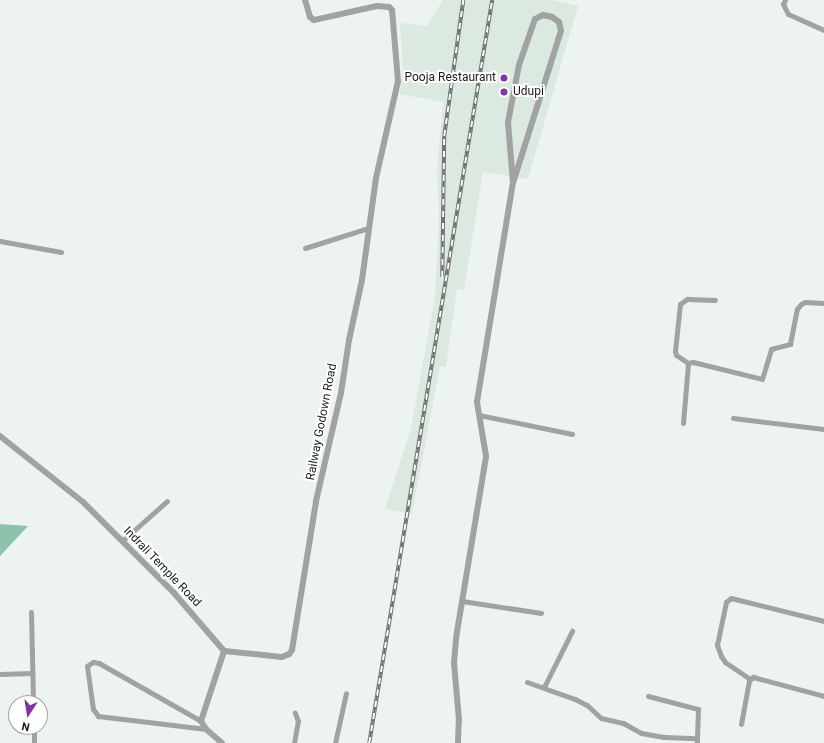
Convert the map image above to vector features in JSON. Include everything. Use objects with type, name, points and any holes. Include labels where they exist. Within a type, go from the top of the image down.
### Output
[{"type":"street","name":"Railway Godown Road","points":[[224,651],[282,657],[292,650],[316,501],[341,393],[349,340],[362,280],[368,228],[398,81],[392,10],[386,6],[377,6],[314,20],[310,17],[305,0]]},
{"type":"street","points":[[785,0],[783,4],[788,14],[824,30]]},
{"type":"street","points":[[458,743],[459,720],[454,663],[462,601],[486,456],[477,402],[513,183],[561,31],[559,22],[552,17],[542,15],[534,19],[519,65],[508,122],[513,183]]},
{"type":"street","points":[[305,248],[368,228]]},
{"type":"street","points":[[0,240],[61,252]]},
{"type":"street","points":[[715,300],[687,299],[680,304],[675,351],[676,355],[688,363],[693,362],[762,379],[770,349],[790,344],[797,309],[801,304],[824,303]]},
{"type":"street","points":[[682,423],[688,363]]},
{"type":"street","points":[[479,415],[572,434]]},
{"type":"street","points":[[733,418],[824,429]]},
{"type":"street","name":"Indrali Temple Road","points":[[0,436],[84,502],[174,593],[224,651]]},
{"type":"street","points":[[122,541],[167,501]]},
{"type":"street","points":[[750,679],[725,662],[720,656],[717,644],[726,602],[731,598],[824,621]]},
{"type":"street","points":[[462,601],[541,613]]},
{"type":"street","points":[[31,612],[33,695]]},
{"type":"street","points":[[544,687],[572,631]]},
{"type":"street","points":[[202,720],[224,651]]},
{"type":"street","points":[[206,729],[98,716],[93,709],[88,666],[93,662],[99,663],[202,720],[206,729],[222,743]]},
{"type":"street","points":[[0,674],[32,673]]},
{"type":"street","points":[[750,679],[756,677],[824,696]]},
{"type":"street","points":[[741,724],[750,679]]},
{"type":"street","points":[[527,682],[544,687],[587,705],[601,718],[623,723],[641,733],[664,738],[697,740],[698,709],[648,696]]},
{"type":"street","points":[[335,743],[346,693]]},
{"type":"street","points":[[294,743],[298,721],[295,713]]},
{"type":"shaded area","points":[[443,0],[552,0],[578,6],[528,179],[483,172],[464,290],[457,289],[446,367],[440,366],[412,514],[385,509],[411,428],[435,296],[439,220],[437,170],[443,102],[399,94],[403,73],[400,23],[427,26]]},
{"type":"green space","points":[[0,524],[28,526],[0,556]]},
{"type":"railway","points":[[442,277],[444,136],[463,0]]},
{"type":"railway","points":[[369,743],[492,0]]},
{"type":"place","name":"Pooja Restaurant","points":[[504,78]]},
{"type":"place","name":"Udupi","points":[[504,92]]}]
